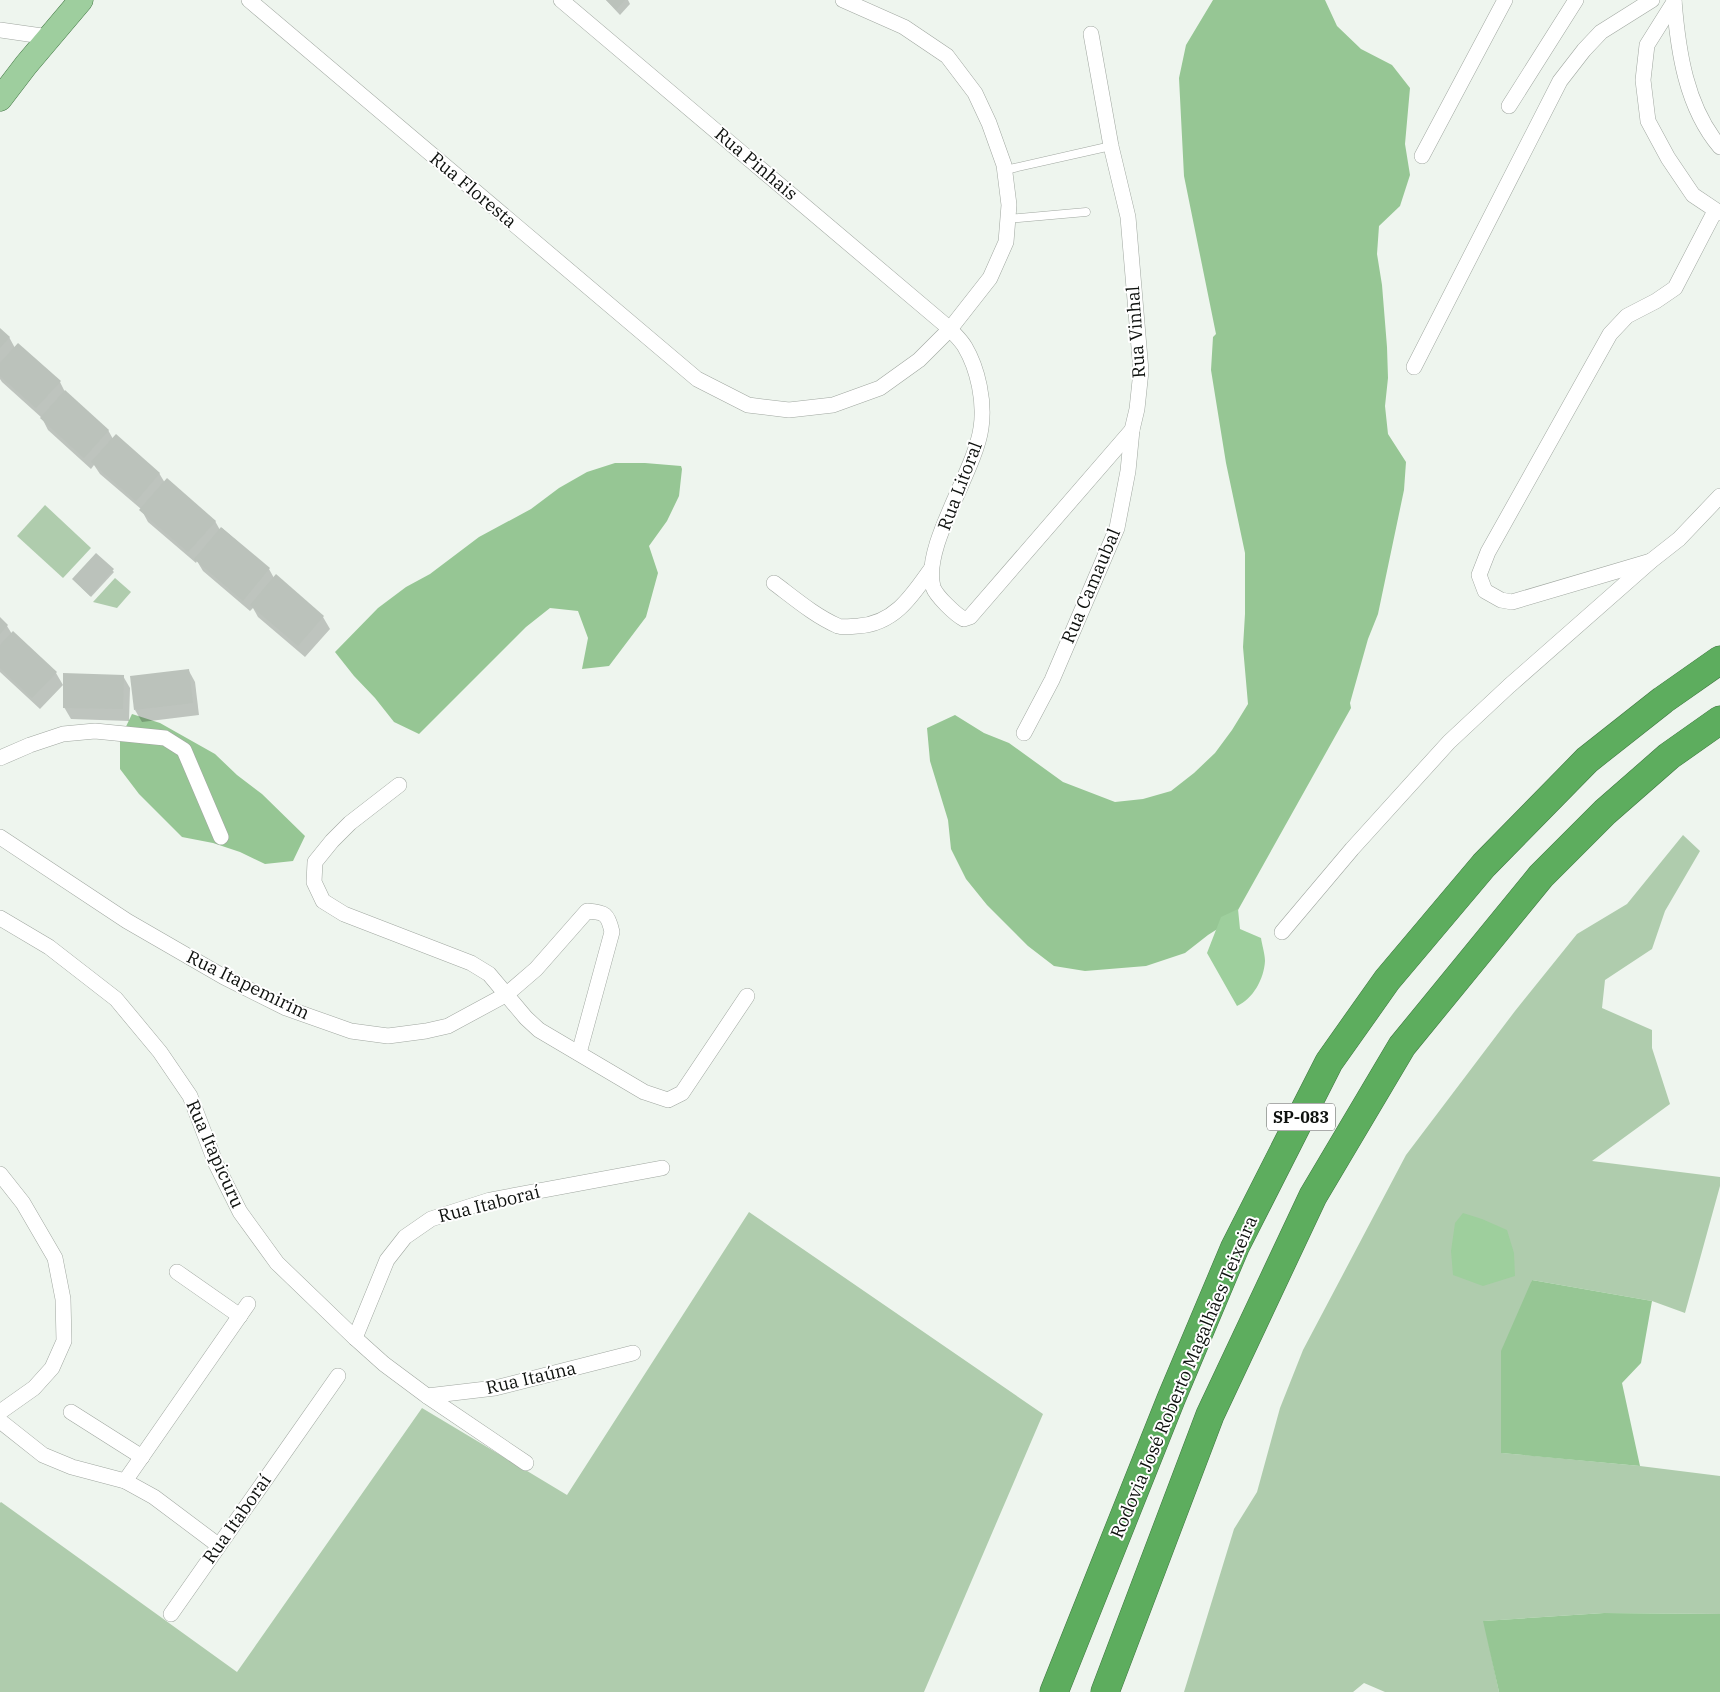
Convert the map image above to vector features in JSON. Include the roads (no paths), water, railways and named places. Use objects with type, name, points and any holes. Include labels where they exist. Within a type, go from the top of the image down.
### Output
[{"type":"highway","name":"Rodovia José Roberto Magalhães Teixeira","points":[[1054,1692],[1235,1247],[1329,1062],[1387,980],[1484,865],[1587,760],[1663,700],[1720,660]]},
{"type":"highway","name":"SP-083","points":[[1105,1692],[1210,1415],[1313,1196],[1402,1046],[1541,876],[1605,812],[1669,756],[1720,720]]},
{"type":"main road","points":[[0,99],[81,0]]},
{"type":"street","name":"Rua Floresta","points":[[249,0],[697,380],[748,405],[789,410],[833,404],[880,388],[919,360],[950,329]]},
{"type":"street","name":"Rua Pinhais","points":[[561,0],[950,329]]},
{"type":"street","points":[[844,0],[904,27],[947,56],[975,93],[989,123],[1005,170],[1009,205],[1006,242],[990,278],[950,329]]},
{"type":"street","points":[[1422,156],[1505,0]]},
{"type":"street","points":[[1509,106],[1576,0]]},
{"type":"street","points":[[1414,367],[1560,81],[1601,32],[1652,0]]},
{"type":"street","points":[[1674,1],[1678,42],[1691,97],[1712,138],[1720,147]]},
{"type":"street","points":[[1651,561],[1512,602],[1501,600],[1485,591],[1479,575],[1488,552],[1610,334],[1627,316],[1656,301],[1675,288],[1717,212],[1693,195],[1668,158],[1648,120],[1644,80],[1647,45],[1674,1]]},
{"type":"street","points":[[0,30],[49,37]]},
{"type":"street","name":"Rua Vinhal","points":[[956,616],[964,619],[970,617],[1132,430],[1137,409],[1141,372],[1128,217],[1111,146],[1091,34]]},
{"type":"street","name":"Rua Litoral","points":[[950,329],[964,346],[974,368],[981,400],[981,427],[976,449],[936,548],[931,569],[933,588],[956,616]]},
{"type":"street","name":"Rua Camaubal","points":[[1024,733],[1052,680],[1118,528],[1128,471],[1132,430]]},
{"type":"street","points":[[1282,932],[1352,849],[1449,742],[1509,686],[1651,561],[1679,540],[1720,496]]},
{"type":"street","points":[[774,583],[816,614],[840,627],[864,626],[893,615],[912,596],[931,569]]},
{"type":"street","points":[[0,758],[63,734],[95,731],[165,738],[184,750],[221,837]]},
{"type":"street","points":[[398,785],[350,823],[315,862],[314,882],[323,901],[344,914],[471,963],[489,974],[526,1018],[539,1030],[644,1092],[668,1100],[682,1093],[747,996]]},
{"type":"street","name":"Rua Itapemirim","points":[[0,837],[127,921],[224,977],[286,1008],[351,1031],[388,1036],[448,1026],[507,994],[536,969],[587,911],[602,912],[609,919],[612,932],[579,1054]]},
{"type":"street","name":"Rua Itapicuru","points":[[0,918],[49,947],[116,999],[160,1052],[190,1096],[216,1164],[240,1212],[276,1263],[384,1364],[427,1396],[526,1463]]},
{"type":"street","name":"Rua Itaboraí","points":[[355,1338],[387,1260],[405,1237],[431,1219],[490,1200],[662,1168]]},
{"type":"street","points":[[0,1174],[24,1203],[55,1258],[63,1299],[64,1341],[52,1368],[46,1375],[34,1388],[0,1412]]},
{"type":"street","points":[[125,1481],[244,1310],[177,1272]]},
{"type":"street","name":"Rua Itaúna","points":[[427,1396],[495,1388],[633,1354]]},
{"type":"street","name":"Rua Itaboraí","points":[[171,1614],[338,1376]]},
{"type":"street","points":[[71,1412],[142,1457]]},
{"type":"street","points":[[0,1421],[43,1455],[72,1467],[125,1481],[154,1497],[218,1545]]},
{"type":"lane","points":[[1005,170],[1111,146]]},
{"type":"lane","points":[[1008,219],[1086,212]]}]
